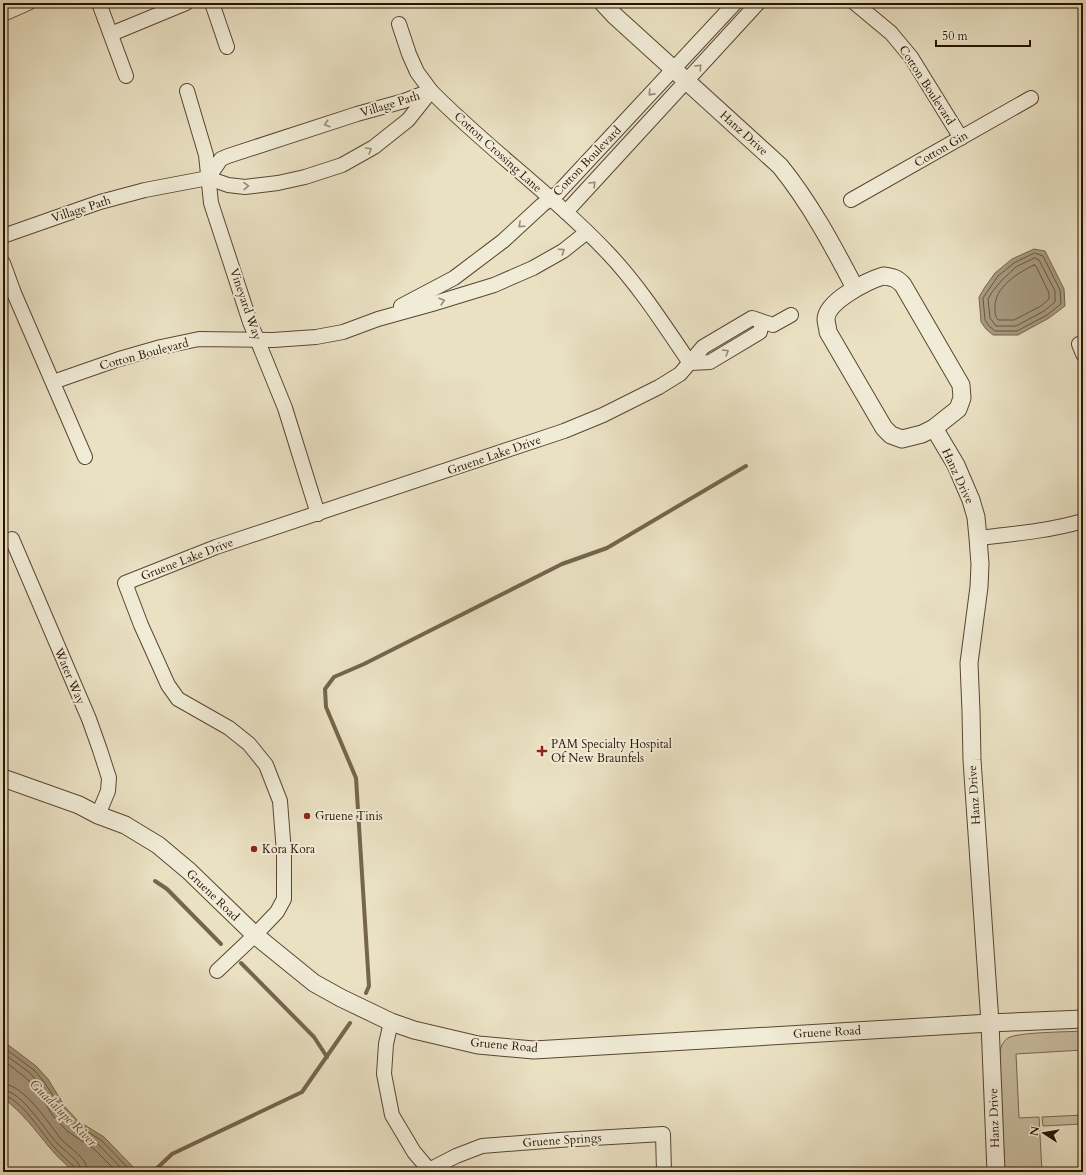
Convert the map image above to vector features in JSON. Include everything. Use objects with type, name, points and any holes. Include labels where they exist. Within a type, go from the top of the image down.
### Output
[{"type":"street","points":[[3,14],[28,3]]},
{"type":"street","points":[[99,3],[126,76]]},
{"type":"street","points":[[111,34],[186,3]]},
{"type":"street","points":[[212,3],[227,47]]},
{"type":"street","name":"Hanz Drive","points":[[602,3],[780,166],[793,181],[856,288]]},
{"type":"street","name":"Cotton Boulevard","points":[[378,319],[454,278],[503,241],[563,188],[735,3]]},
{"type":"street","name":"Cotton Boulevard","points":[[566,212],[758,3]]},
{"type":"street","name":"Cotton Boulevard","points":[[855,3],[891,33],[911,57],[961,138]]},
{"type":"street","name":"Cotton Crossing Lane","points":[[399,24],[417,72],[430,91],[566,212],[628,274],[690,363]]},
{"type":"street","name":"Vineyard Way","points":[[187,91],[206,155],[211,203],[250,322],[285,408],[318,514]]},
{"type":"street","name":"Village Path","points":[[208,178],[221,159],[228,156],[357,114],[404,102],[430,91]]},
{"type":"street","name":"Village Path","points":[[3,236],[100,202],[145,190],[208,178],[228,185],[245,187],[278,183],[305,177],[342,165],[374,147],[408,120],[430,91]]},
{"type":"street","name":"Cotton Gin","points":[[851,200],[1031,98]]},
{"type":"street","name":"Cotton Boulevard","points":[[53,382],[119,359],[161,347],[199,339],[273,340],[316,337],[343,332],[378,319],[494,285],[533,268],[563,251],[587,232]]},
{"type":"street","points":[[3,263],[14,294],[84,457]]},
{"type":"street","points":[[883,276],[899,280],[960,385],[962,398],[958,409],[934,428],[922,434],[902,439],[890,435],[884,428],[828,332],[826,319],[832,306],[856,288],[883,276]]},
{"type":"street","points":[[690,363],[710,362],[760,332],[762,322],[773,325],[792,315]]},
{"type":"street","name":"Gruene Lake Drive","points":[[217,971],[277,912],[284,899],[284,853],[280,801],[266,765],[249,744],[229,728],[178,698],[168,685],[141,625],[125,583],[216,547],[318,514],[570,428],[603,415],[659,387],[680,374],[690,363]]},
{"type":"street","name":"Hanz Drive","points":[[934,428],[956,465],[971,500],[976,517],[978,538],[980,564],[979,587],[969,663],[972,760],[990,1023],[996,1172]]},
{"type":"street","points":[[978,538],[1042,530],[1083,520]]},
{"type":"street","name":"Water Way","points":[[12,540],[88,719],[109,778],[108,791],[98,815]]},
{"type":"street","name":"Gruene Road","points":[[3,778],[64,799],[98,815],[125,825],[158,845],[189,871],[255,935],[314,983],[340,998],[391,1022],[414,1030],[478,1045],[534,1050],[990,1023],[1083,1019]]},
{"type":"street","points":[[391,1022],[386,1044],[384,1074],[392,1114],[414,1152],[430,1171]]},
{"type":"street","name":"Gruene Springs","points":[[430,1171],[456,1156],[482,1146],[663,1134],[664,1172]]},
{"type":"shaded area","points":[[1083,1031],[1083,1050],[1016,1054],[1019,1118],[1039,1117],[1042,1172],[1005,1172],[999,1060],[1002,1045],[1005,1040],[1013,1036]]},
{"type":"shaded area","points":[[1083,1115],[1082,1124],[1043,1126],[1042,1117]]},
{"type":"water","points":[[1034,249],[1045,251],[1064,289],[1065,306],[1049,318],[1018,335],[993,335],[981,322],[979,297],[995,273],[1012,259]]},
{"type":"water","name":"Guadalupe River","points":[[3,1041],[36,1066],[48,1079],[65,1107],[78,1121],[104,1137],[138,1172],[74,1172],[53,1151],[22,1115],[3,1098]]},
{"type":"waterway","points":[[366,993],[369,986],[356,778],[326,707],[325,689],[334,677],[364,664],[562,564],[607,548],[746,466]]},
{"type":"waterway","points":[[155,881],[167,889],[221,944]]},
{"type":"waterway","points":[[241,963],[314,1037],[327,1057]]},
{"type":"waterway","points":[[153,1172],[172,1154],[302,1092],[350,1023]]},
{"type":"place","name":"PAM Specialty Hospital Of New Braunfels","points":[[542,751]]},
{"type":"place","name":"Gruene Tinis","points":[[307,816]]},
{"type":"place","name":"Kora Kora","points":[[254,849]]}]
